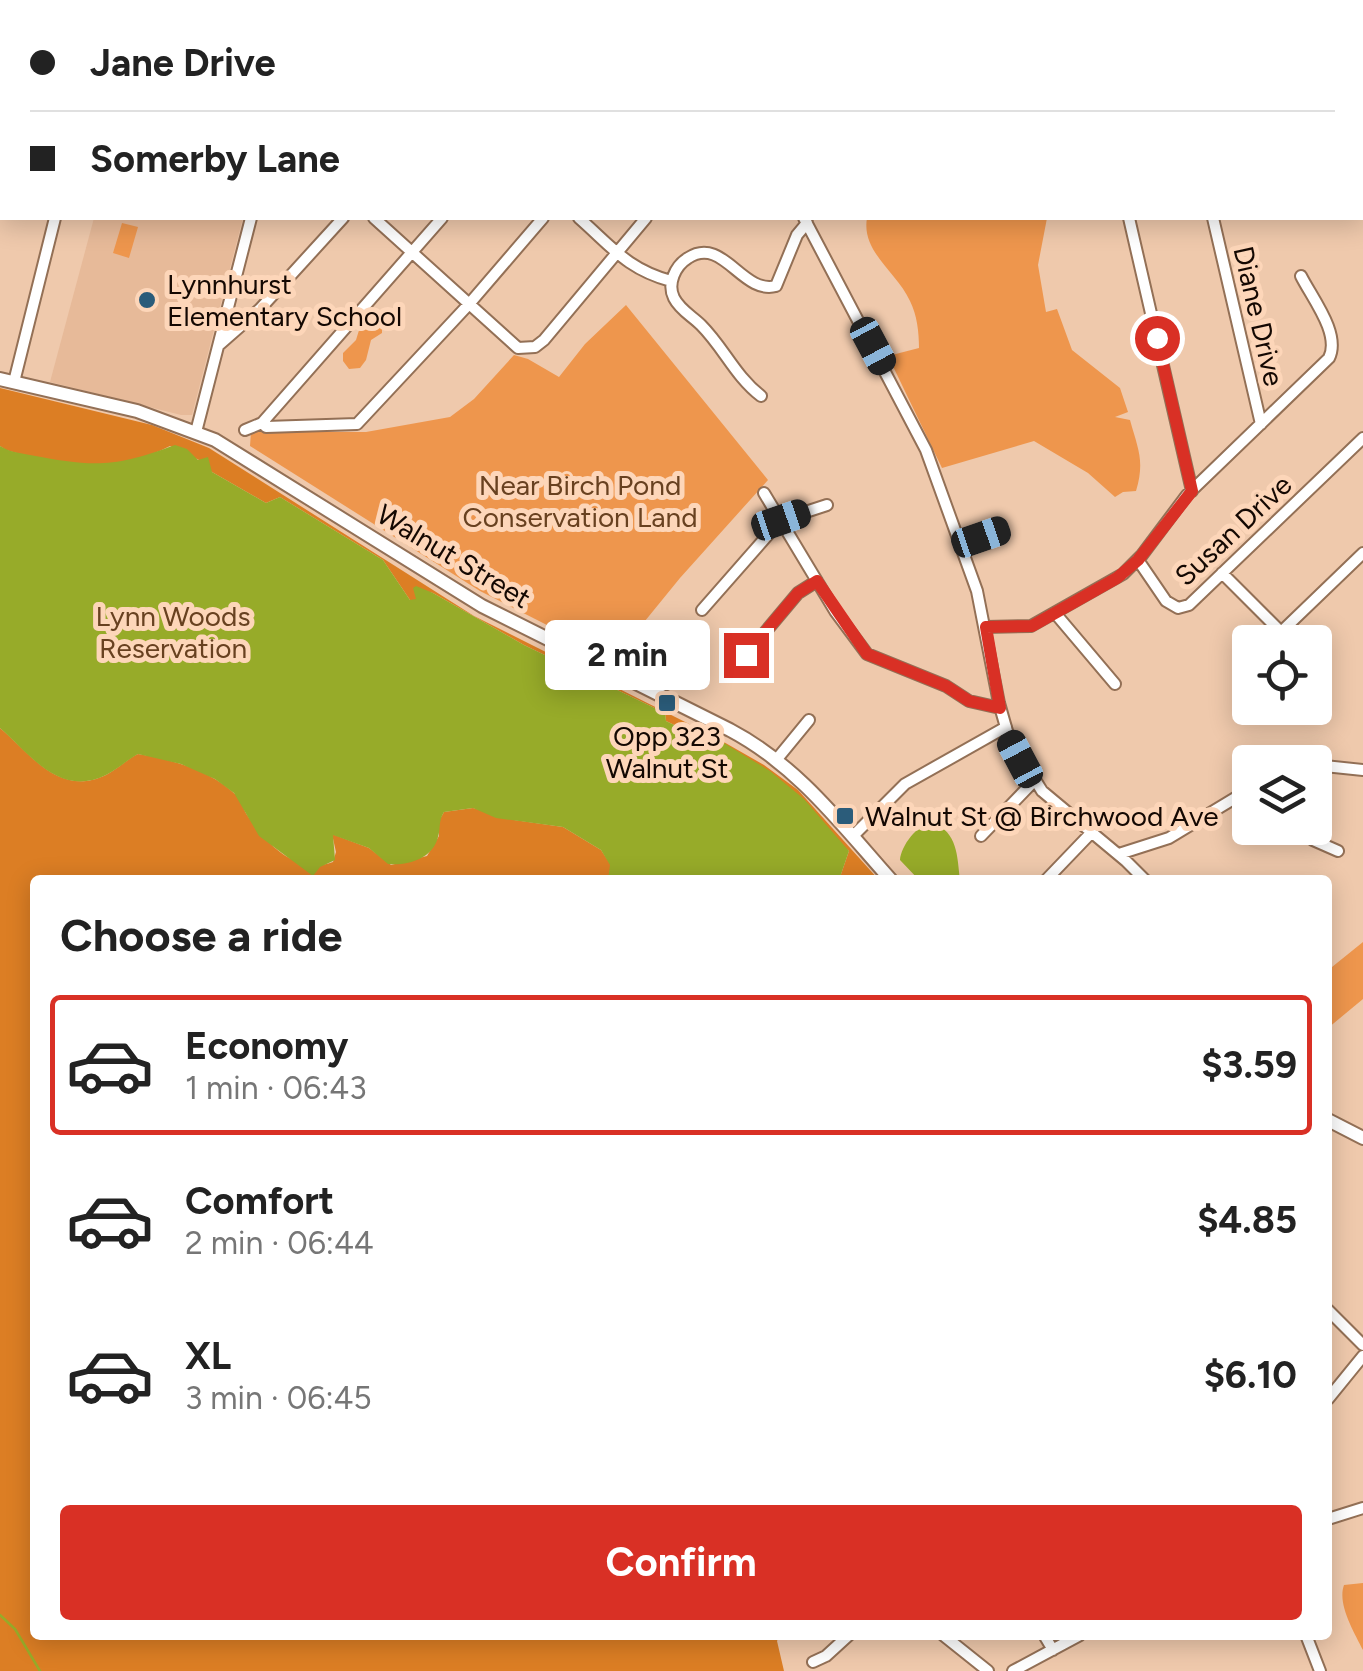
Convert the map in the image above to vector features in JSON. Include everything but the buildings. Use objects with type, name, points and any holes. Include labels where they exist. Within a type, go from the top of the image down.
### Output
[{"type":"main road","name":"Walnut Street","points":[[7,380],[120,406],[196,432],[256,463],[482,606],[730,730],[776,759],[805,783],[888,875]]},
{"type":"main road","points":[[1332,1122],[1363,1138]]},
{"type":"street","points":[[7,380],[54,220]]},
{"type":"street","points":[[196,432],[250,220]]},
{"type":"street","points":[[219,345],[260,310],[341,220]]},
{"type":"street","points":[[376,220],[518,348],[526,350],[544,340],[644,220]]},
{"type":"street","points":[[245,430],[262,423],[440,220]]},
{"type":"street","points":[[262,423],[266,428],[352,427],[363,420],[541,220]]},
{"type":"street","points":[[581,220],[640,271],[671,280]]},
{"type":"street","points":[[761,396],[742,381],[701,324],[673,297],[671,280],[678,266],[702,252],[715,254],[757,286],[776,286],[806,220]]},
{"type":"street","points":[[806,220],[916,426],[961,544],[986,627],[1000,708],[1020,759],[1042,790],[1140,875]]},
{"type":"street","points":[[1129,220],[1192,491]]},
{"type":"street","name":"Diane Drive","points":[[1213,220],[1261,424]]},
{"type":"street","points":[[986,627],[1028,627],[1117,578],[1138,560],[1192,491],[1332,354],[1332,336],[1301,276]]},
{"type":"street","name":"Susan Drive","points":[[1138,560],[1166,602],[1178,608],[1189,605],[1363,438]]},
{"type":"street","points":[[764,493],[867,654],[946,686],[969,701],[1000,708]]},
{"type":"street","points":[[702,610],[781,520],[827,504]]},
{"type":"street","points":[[961,544],[1001,530]]},
{"type":"street","points":[[1288,625],[1363,553]]},
{"type":"street","points":[[1222,573],[1274,625]]},
{"type":"street","points":[[746,655],[798,593],[817,581]]},
{"type":"street","points":[[1055,613],[1115,684]]},
{"type":"street","points":[[776,759],[809,720]]},
{"type":"street","points":[[853,836],[905,784],[1006,728]]},
{"type":"street","points":[[1332,767],[1363,770]]},
{"type":"street","points":[[981,836],[1035,780]]},
{"type":"street","points":[[1119,854],[1169,838],[1232,802]]},
{"type":"street","points":[[1051,875],[1092,832]]},
{"type":"street","points":[[1323,845],[1338,852]]},
{"type":"street","points":[[1332,1314],[1363,1344]]},
{"type":"street","points":[[1332,1393],[1363,1356]]},
{"type":"street","points":[[1332,1518],[1363,1508]]},
{"type":"street","points":[[813,1662],[844,1640]]},
{"type":"street","points":[[949,1640],[988,1671]]},
{"type":"street","points":[[1047,1640],[1053,1650]]},
{"type":"street","points":[[1013,1671],[1071,1640]]},
{"type":"street","points":[[1308,1640],[1320,1671]]},
{"type":"shaded area","name":"Lynnhurst Elementary School","points":[[93,220],[242,220],[192,415],[50,382]]},
{"type":"shaded area","points":[[0,388],[152,425],[209,448],[474,616],[715,737],[764,765],[798,790],[874,875],[841,875],[849,851],[704,735],[697,736],[666,721],[665,713],[524,645],[433,593],[421,590],[415,602],[410,600],[383,560],[280,497],[266,503],[170,446],[130,460],[89,464],[47,460],[0,446]]},
{"type":"shaded area","name":"Lynn Woods Reservation","points":[[175,445],[187,449],[198,460],[208,457],[212,472],[266,503],[280,497],[383,560],[410,600],[416,599],[416,586],[433,593],[524,645],[665,713],[666,721],[697,736],[714,737],[770,771],[804,799],[849,851],[841,875],[609,875],[610,865],[601,850],[563,827],[496,818],[473,808],[444,812],[431,851],[403,864],[388,864],[369,848],[333,835],[335,860],[312,875],[259,836],[234,793],[215,779],[181,764],[138,754],[110,773],[89,781],[74,781],[47,770],[0,728],[0,446],[15,452],[87,463],[135,458]]},
{"type":"shaded area","points":[[0,728],[34,760],[74,781],[106,775],[138,754],[203,773],[236,795],[273,846],[307,865],[333,862],[336,852],[332,834],[369,848],[391,865],[427,856],[439,836],[439,821],[444,812],[473,808],[514,820],[563,827],[601,850],[611,865],[609,875],[30,875],[30,1640],[778,1640],[784,1671],[0,1671]]},
{"type":"shaded area","points":[[933,822],[952,839],[959,875],[914,875],[900,860],[903,848],[921,827]]},
{"type":"green space","points":[[867,220],[1047,220],[1038,265],[1046,312],[1057,309],[1072,350],[1120,388],[1128,412],[1115,417],[1130,420],[1136,439],[1140,463],[1136,491],[1115,497],[1088,473],[1034,441],[942,468],[888,356],[919,348],[912,306],[875,252]]},
{"type":"green space","points":[[122,223],[138,227],[129,258],[113,253]]},
{"type":"green space","name":"Near Birch Pond Conservation Land","points":[[626,305],[768,480],[614,659],[480,591],[250,446],[251,432],[366,432],[450,417],[474,399],[514,355],[559,377],[585,344]]},
{"type":"green space","points":[[382,325],[382,333],[371,340],[366,360],[360,368],[349,369],[343,353],[356,340],[360,327]]},
{"type":"green space","points":[[1363,942],[1363,999],[1332,1025],[1332,967]]},
{"type":"green space","points":[[1363,1583],[1363,1650],[1348,1618],[1342,1593],[1344,1585]]},
{"type":"waterway","points":[[0,1615],[15,1629],[40,1671]]},
{"type":"place","name":"Lynnhurst Elementary School","points":[[147,300]]},
{"type":"place","name":"Opp 323 Walnut St","points":[[667,703]]},
{"type":"place","name":"Walnut St @ Birchwood Ave","points":[[845,816]]},
{"type":"route","points":[[746,655],[798,593],[817,581],[867,654],[946,686],[969,701],[1000,708],[986,627],[1032,626],[1117,578],[1138,560],[1192,491],[1157,338]]}]
